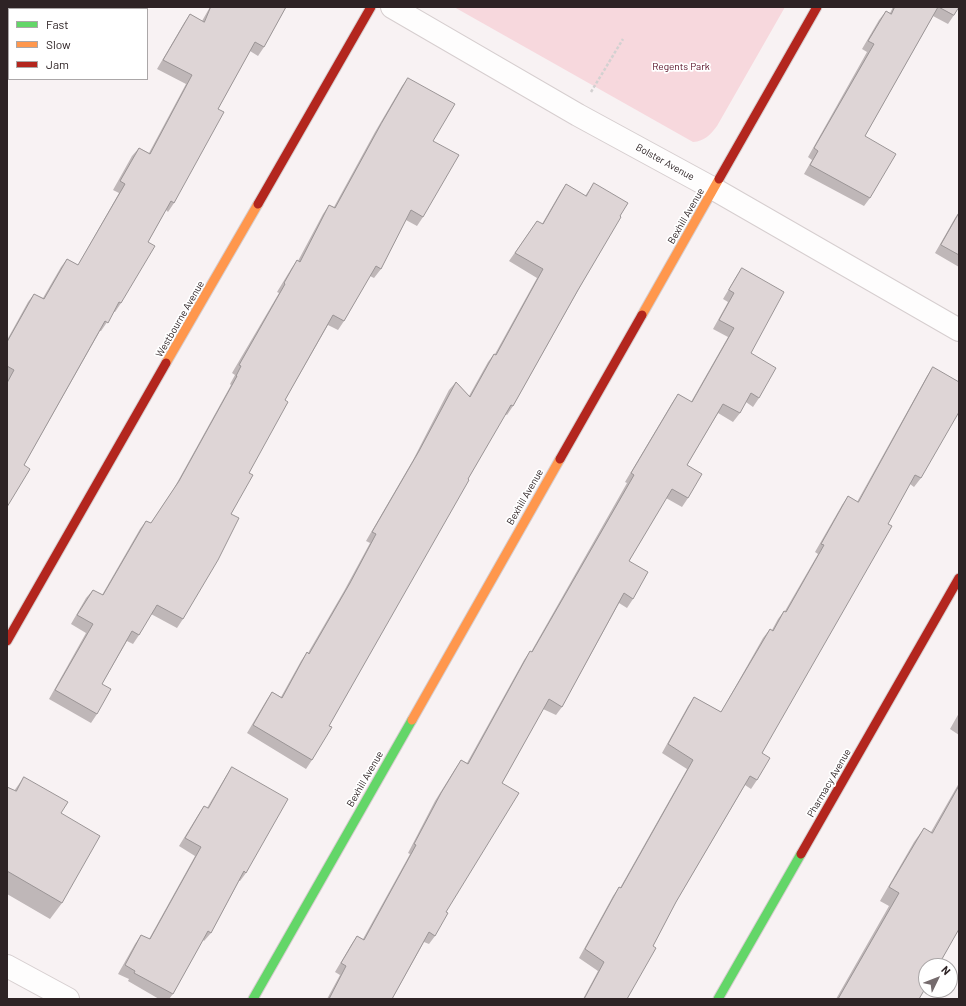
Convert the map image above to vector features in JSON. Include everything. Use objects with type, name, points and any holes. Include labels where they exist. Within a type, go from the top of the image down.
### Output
[{"type":"street","name":"Westbourne Avenue","points":[[7,641],[371,7]]},
{"type":"street","name":"Bolster Avenue","points":[[392,7],[578,115],[714,189],[959,330]]},
{"type":"street","name":"Bexhill Avenue","points":[[252,999],[818,7]]},
{"type":"street","name":"Pharmacy Avenue","points":[[718,999],[959,578]]},
{"type":"street","points":[[7,966],[68,999]]},
{"type":"path","points":[[578,115],[623,39]]},
{"type":"green space","name":"Regents Park","points":[[454,7],[785,7],[717,126],[707,137],[693,142]]},
{"type":"building","points":[[7,7],[73,7],[8,8],[7,65]]},
{"type":"building","points":[[211,7],[286,7],[264,47],[255,42],[218,109],[224,112],[174,203],[171,201],[148,242],[155,246],[121,303],[119,302],[108,323],[105,321],[24,465],[30,469],[7,507],[7,383],[14,370],[7,366],[7,342],[34,294],[44,299],[67,259],[78,265],[125,184],[120,181],[139,148],[150,154],[192,75],[163,60],[190,14],[204,22]]},
{"type":"building","points":[[895,7],[938,7],[865,136],[896,154],[870,198],[810,165],[818,151],[814,148],[874,44],[868,41],[886,11],[891,14]]},
{"type":"building","points":[[939,7],[959,7],[954,15]]},
{"type":"building","points":[[408,78],[455,104],[433,141],[459,155],[423,217],[411,210],[381,269],[376,266],[344,321],[333,315],[285,400],[288,402],[249,473],[253,475],[231,514],[239,518],[218,560],[183,619],[157,605],[139,635],[132,631],[102,684],[111,689],[97,714],[55,690],[93,624],[77,615],[93,590],[103,595],[146,521],[151,523],[179,481],[237,376],[241,366],[239,365],[297,260],[300,262],[329,205],[335,208]]},
{"type":"building","points":[[594,183],[628,203],[513,406],[511,405],[468,479],[469,480],[329,726],[332,727],[312,760],[253,725],[272,692],[282,698],[307,652],[309,654],[376,534],[372,532],[419,451],[456,382],[470,397],[494,354],[496,355],[543,269],[515,253],[537,221],[543,224],[566,184],[586,196]]},
{"type":"building","points":[[959,213],[959,255],[941,245]]},
{"type":"building","points":[[742,268],[784,292],[751,353],[776,368],[759,398],[751,393],[740,413],[723,404],[687,465],[702,474],[688,498],[672,489],[629,561],[648,572],[633,599],[624,593],[562,707],[549,699],[502,783],[519,793],[446,912],[448,913],[435,936],[429,932],[392,999],[329,999],[346,966],[341,963],[357,936],[364,940],[416,845],[414,844],[441,793],[461,760],[468,764],[530,651],[532,652],[634,475],[631,473],[678,394],[692,402],[734,328],[719,320],[734,293],[729,290]]},
{"type":"building","points":[[933,367],[959,382],[959,412],[921,478],[915,475],[888,524],[892,526],[762,753],[770,758],[757,780],[750,776],[676,902],[653,946],[656,948],[627,999],[584,999],[604,962],[585,949],[619,887],[621,888],[693,760],[668,744],[694,697],[721,712],[770,629],[773,631],[784,611],[786,612],[824,545],[821,544],[848,496],[858,502]]},
{"type":"building","points":[[232,767],[288,799],[246,873],[244,871],[211,933],[208,931],[173,994],[134,973],[135,971],[125,965],[141,935],[150,939],[201,847],[185,838],[204,806],[208,808]]},
{"type":"building","points":[[24,777],[68,802],[61,813],[100,836],[62,903],[7,871],[7,787],[16,791]]},
{"type":"building","points":[[959,786],[959,929],[943,958],[918,958],[919,999],[838,999],[899,893],[889,887],[924,828],[932,833]]},
{"type":"traffic: fast","points":[[253,999],[412,720]]},
{"type":"traffic: fast","points":[[718,999],[801,854]]},
{"type":"traffic: slow","points":[[642,315],[719,179]]},
{"type":"traffic: slow","points":[[166,363],[258,204]]},
{"type":"traffic: slow","points":[[412,720],[560,459]]},
{"type":"traffic: jam","points":[[258,204],[371,7]]},
{"type":"traffic: jam","points":[[719,179],[817,7]]},
{"type":"traffic: jam","points":[[560,459],[642,315]]},
{"type":"traffic: jam","points":[[7,641],[166,363]]},
{"type":"traffic: jam","points":[[801,854],[959,578]]}]
